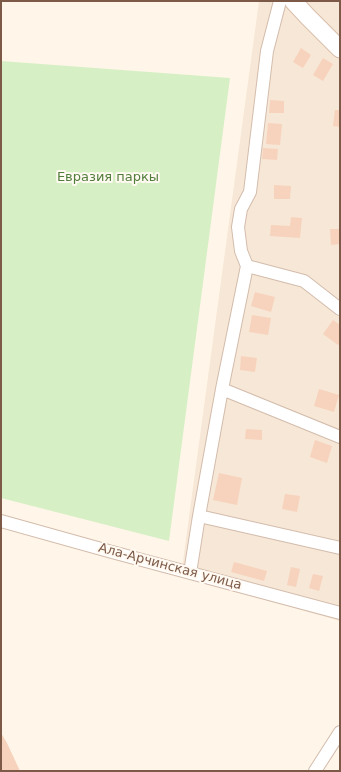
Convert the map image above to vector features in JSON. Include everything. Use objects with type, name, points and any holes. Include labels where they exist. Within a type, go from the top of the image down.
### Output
[{"type":"street","points":[[190,572],[222,389],[247,266],[241,251],[238,227],[241,209],[250,192],[267,51],[280,1]]},
{"type":"street","points":[[293,1],[340,49]]},
{"type":"street","points":[[247,266],[304,281],[340,309]]},
{"type":"street","points":[[222,389],[340,437]]},
{"type":"street","points":[[199,516],[340,548]]},
{"type":"street","name":"Ала-Арчинская улица","points":[[1,521],[340,613]]},
{"type":"street","points":[[315,771],[340,732]]},
{"type":"shaded area","points":[[259,1],[340,1],[340,621],[181,576]]},
{"type":"green space","name":"Евразия паркы","points":[[1,61],[230,78],[169,541],[1,498]]},
{"type":"building","points":[[301,48],[311,55],[303,68],[293,62]]},
{"type":"building","points":[[323,58],[333,64],[323,81],[313,75]]},
{"type":"building","points":[[270,100],[284,101],[284,113],[269,113]]},
{"type":"building","points":[[335,110],[340,110],[340,127],[333,126]]},
{"type":"building","points":[[268,123],[282,124],[280,145],[266,144]]},
{"type":"building","points":[[263,148],[278,149],[277,160],[262,159]]},
{"type":"building","points":[[274,185],[291,186],[290,199],[274,199]]},
{"type":"building","points":[[291,217],[302,218],[300,238],[270,236],[271,225],[290,226]]},
{"type":"building","points":[[330,229],[340,229],[340,244],[331,245]]},
{"type":"building","points":[[255,292],[275,297],[271,312],[251,306]]},
{"type":"building","points":[[252,315],[271,318],[268,335],[249,332]]},
{"type":"building","points":[[333,320],[340,325],[340,342],[338,345],[323,334]]},
{"type":"building","points":[[241,356],[257,358],[255,372],[240,370]]},
{"type":"building","points":[[319,389],[339,395],[334,412],[314,406]]},
{"type":"building","points":[[246,429],[262,430],[262,440],[245,439]]},
{"type":"building","points":[[315,440],[332,446],[327,463],[310,457]]},
{"type":"building","points":[[219,473],[242,478],[237,505],[213,500]]},
{"type":"building","points":[[285,494],[300,496],[297,512],[282,509]]},
{"type":"building","points":[[234,562],[267,571],[264,581],[231,572]]},
{"type":"building","points":[[291,567],[300,569],[296,587],[287,585]]},
{"type":"building","points":[[313,574],[323,576],[319,591],[309,588]]},
{"type":"building","points":[[1,733],[7,743],[20,771],[1,771]]}]
